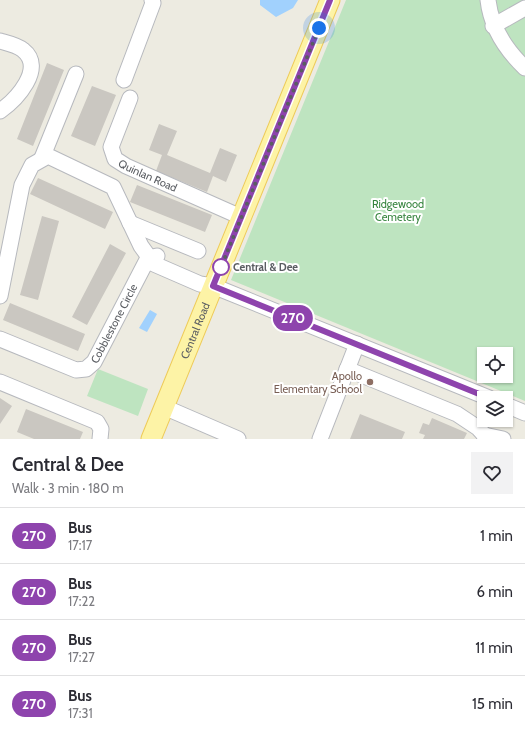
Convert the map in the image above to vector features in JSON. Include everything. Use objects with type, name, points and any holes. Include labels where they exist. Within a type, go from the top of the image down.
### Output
[{"type":"main road","name":"Central Road","points":[[151,439],[330,0]]},
{"type":"street","points":[[124,80],[153,3],[152,0]]},
{"type":"street","points":[[488,0],[493,26],[498,35],[525,68]]},
{"type":"street","points":[[493,26],[525,8]]},
{"type":"street","points":[[0,41],[23,50],[30,59],[31,71],[24,87],[9,104],[0,111]]},
{"type":"street","points":[[0,296],[22,185],[32,165],[45,157],[76,74]]},
{"type":"street","name":"Quinlan Road","points":[[130,98],[111,147],[115,159],[126,166],[241,217]]},
{"type":"street","points":[[45,157],[113,187],[148,258],[154,264],[193,281],[213,286],[477,393]]},
{"type":"street","points":[[130,223],[198,251]]},
{"type":"street","name":"Cobblestone Circle","points":[[0,339],[76,370],[86,369],[94,362],[148,258]]},
{"type":"street","points":[[320,439],[357,344]]},
{"type":"street","points":[[347,370],[457,414],[478,428],[486,437],[503,439]]},
{"type":"street","points":[[0,382],[97,422],[101,429],[100,439]]},
{"type":"street","points":[[164,407],[238,439]]},
{"type":"street","points":[[513,408],[525,413]]},
{"type":"green space","name":"Ridgewood Cemetery","points":[[346,0],[525,0],[525,401],[513,396],[513,391],[501,391],[481,383],[513,383],[513,347],[477,347],[477,381],[231,280]]},
{"type":"green space","points":[[98,369],[148,389],[138,416],[87,396]]},
{"type":"water","points":[[260,0],[298,0],[293,8],[276,17],[260,5]]},
{"type":"water","points":[[150,310],[157,314],[147,332],[139,328]]},
{"type":"building","points":[[47,63],[64,70],[33,146],[17,139]]},
{"type":"building","points":[[92,86],[116,95],[95,146],[71,136]]},
{"type":"building","points":[[159,124],[177,131],[167,155],[210,173],[220,148],[237,155],[226,182],[213,176],[207,192],[156,171],[162,155],[149,150]]},
{"type":"building","points":[[38,178],[113,212],[105,229],[30,194]]},
{"type":"building","points":[[137,185],[212,215],[205,232],[130,202]]},
{"type":"building","points":[[42,216],[59,221],[38,300],[20,295]]},
{"type":"building","points":[[110,244],[126,253],[87,325],[72,317]]},
{"type":"building","points":[[10,303],[85,334],[78,351],[3,320]]},
{"type":"building","points":[[0,398],[12,406],[0,424]]},
{"type":"building","points":[[26,409],[83,432],[80,439],[34,439],[17,432]]},
{"type":"building","points":[[360,414],[405,432],[402,439],[350,439]]},
{"type":"building","points":[[432,418],[467,433],[464,439],[423,439],[425,435],[419,433],[423,423],[429,425]]},
{"type":"bus line","name":"270","points":[[330,0],[213,286],[477,393]]},
{"type":"place","name":"Central & Dee","points":[[221,267]]},
{"type":"place","name":"Apollo Elementary School","points":[[370,382]]},
{"type":"route","points":[[221,267],[219,272],[319,28]]}]
